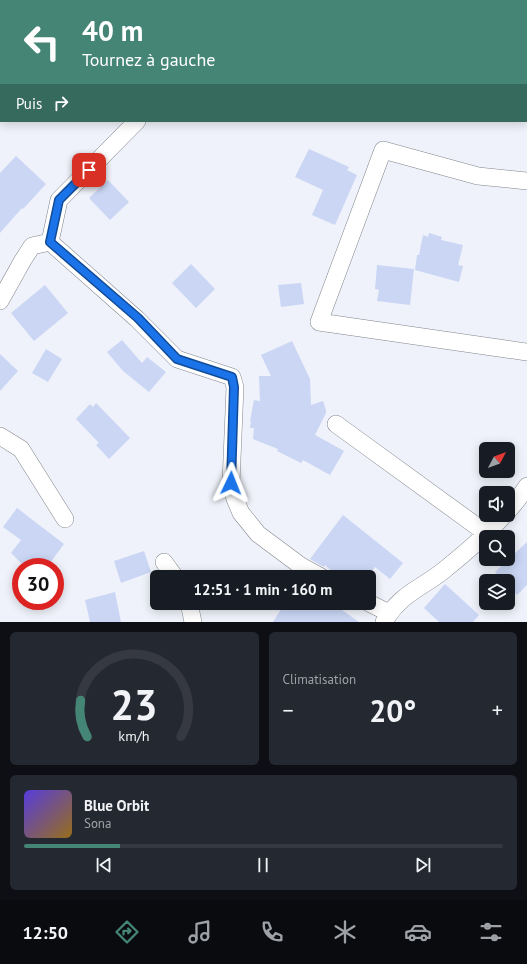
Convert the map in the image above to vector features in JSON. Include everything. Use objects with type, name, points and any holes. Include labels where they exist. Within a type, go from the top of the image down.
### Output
[{"type":"street","points":[[50,242],[59,200],[136,122]]},
{"type":"street","points":[[527,181],[478,176],[383,150],[319,322],[527,352]]},
{"type":"street","points":[[0,302],[32,246],[50,242]]},
{"type":"street","points":[[50,242],[138,318],[177,359],[232,377],[234,387],[231,483],[235,499],[241,513],[258,534],[308,570]]},
{"type":"street","points":[[336,424],[481,530]]},
{"type":"street","points":[[0,436],[21,449],[65,519]]},
{"type":"street","points":[[515,503],[527,486]]},
{"type":"street","points":[[490,530],[497,522]]},
{"type":"street","points":[[376,609],[386,618],[400,601],[412,590],[442,571],[479,540]]},
{"type":"street","points":[[164,562],[170,570]]},
{"type":"street","points":[[190,610],[193,622]]},
{"type":"building","points":[[309,149],[349,167],[347,170],[357,175],[335,225],[312,215],[323,190],[295,177]]},
{"type":"building","points":[[16,156],[46,184],[0,233],[0,173]]},
{"type":"building","points":[[108,180],[129,202],[110,220],[89,198]]},
{"type":"building","points":[[429,233],[442,237],[441,240],[463,245],[458,265],[463,266],[459,282],[415,270],[417,255],[419,255],[423,235],[428,237]]},
{"type":"building","points":[[191,264],[215,289],[196,308],[172,283]]},
{"type":"building","points":[[377,265],[414,269],[410,305],[377,301],[379,290],[375,289]]},
{"type":"building","points":[[301,283],[304,304],[281,307],[278,285]]},
{"type":"building","points":[[45,285],[68,313],[34,341],[11,313]]},
{"type":"building","points":[[122,340],[142,363],[147,357],[166,372],[149,392],[123,371],[107,352]]},
{"type":"building","points":[[292,341],[310,379],[311,405],[323,401],[326,410],[326,413],[315,435],[344,451],[330,475],[303,460],[301,463],[277,451],[278,449],[253,439],[254,428],[250,428],[250,421],[254,400],[260,401],[259,376],[271,376],[261,355]]},
{"type":"building","points":[[46,349],[62,359],[48,382],[32,373]]},
{"type":"building","points":[[0,354],[18,371],[0,391]]},
{"type":"building","points":[[96,403],[130,438],[109,459],[96,445],[99,443],[76,419],[90,404],[93,407]]},
{"type":"building","points":[[17,508],[64,544],[54,558],[16,558],[11,553],[21,540],[3,527]]},
{"type":"building","points":[[343,515],[403,563],[390,579],[375,567],[372,570],[331,570],[325,565],[324,567],[310,559]]},
{"type":"building","points":[[527,542],[527,585],[517,595],[515,593],[515,574],[497,574],[495,572],[501,566],[515,566],[515,553]]},
{"type":"building","points":[[144,551],[150,572],[121,583],[114,561]]},
{"type":"building","points":[[445,584],[479,615],[473,622],[439,622],[424,608]]},
{"type":"building","points":[[115,592],[121,622],[90,622],[85,600]]},
{"type":"building","points":[[281,610],[342,610],[359,622],[273,622]]},
{"type":"route","points":[[89,170],[59,200],[50,242],[138,318],[177,359],[232,377],[234,387],[231,483]]}]
